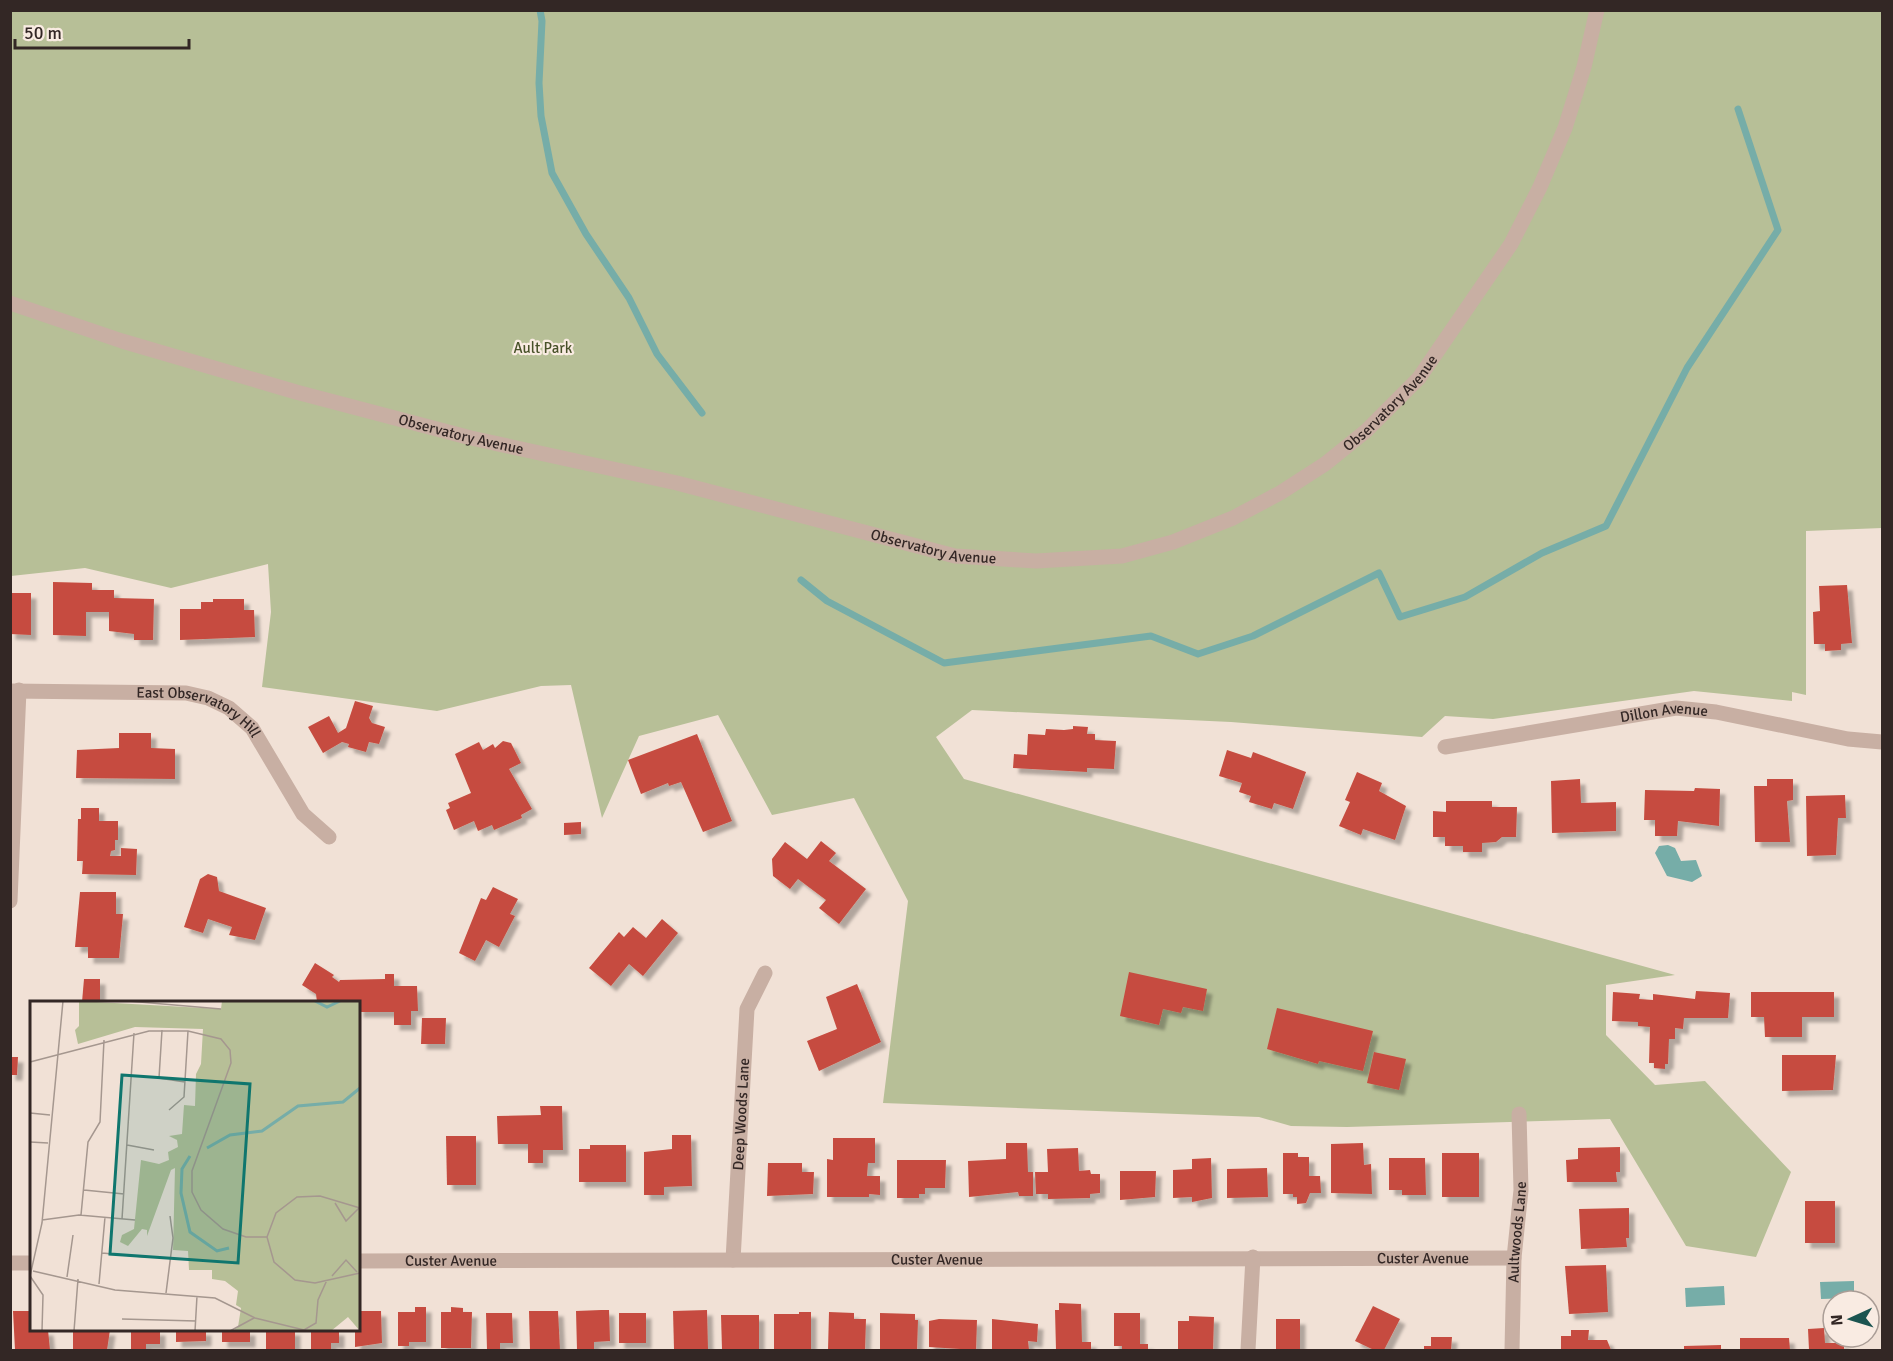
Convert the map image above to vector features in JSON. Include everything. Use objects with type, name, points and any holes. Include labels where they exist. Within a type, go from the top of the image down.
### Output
[{"type":"street","name":"Observatory Avenue","points":[[10,303],[122,341],[296,392],[471,438],[677,483],[955,556],[1036,561],[1122,556],[1173,542],[1233,518],[1280,493],[1325,464],[1366,431],[1419,378],[1511,244],[1540,187],[1565,128],[1584,67],[1597,10]]},
{"type":"street","name":"East Observatory Hill","points":[[15,691],[186,693],[208,698],[228,708],[252,728],[303,814],[329,837]]},
{"type":"street","points":[[10,901],[15,691]]},
{"type":"street","name":"Dillon Avenue","points":[[1445,747],[1676,708],[1716,712],[1848,739],[1882,741]]},
{"type":"street","name":"Deep Woods Lane","points":[[733,1260],[747,1009],[765,973]]},
{"type":"street","name":"Aultwoods Lane","points":[[1512,1350],[1514,1258],[1521,1190],[1519,1114]]},
{"type":"street","points":[[1248,1350],[1252,1257]]},
{"type":"street","name":"Custer Avenue","points":[[360,1261],[1514,1258]]},
{"type":"street","points":[[10,1263],[30,1263]]},
{"type":"green space","name":"Ault Park","points":[[10,11],[1882,11],[1882,528],[1806,531],[1806,695],[1792,692],[1792,701],[1694,691],[1493,719],[1445,716],[1422,737],[1231,722],[972,710],[936,737],[964,779],[1675,975],[1606,985],[1606,1035],[1655,1085],[1705,1081],[1791,1172],[1756,1257],[1686,1246],[1610,1119],[1347,1127],[1291,1126],[1259,1117],[883,1103],[908,901],[854,798],[772,815],[718,715],[639,736],[602,818],[571,685],[541,686],[437,711],[262,687],[271,612],[268,564],[171,588],[85,568],[11,576]]},
{"type":"water","points":[[1668,845],[1675,848],[1681,861],[1696,860],[1702,876],[1692,882],[1667,876],[1655,853],[1659,846]]},
{"type":"water","points":[[1854,1281],[1854,1289],[1821,1289],[1821,1299],[1820,1282]]},
{"type":"water","points":[[1724,1286],[1725,1305],[1686,1307],[1685,1288]]},
{"type":"building","points":[[53,582],[92,583],[92,590],[114,590],[114,598],[154,599],[153,640],[134,640],[134,634],[109,631],[109,612],[86,612],[86,636],[53,635]]},
{"type":"building","points":[[1847,585],[1852,643],[1841,644],[1841,650],[1825,651],[1825,644],[1814,644],[1813,612],[1820,611],[1819,586]]},
{"type":"building","points":[[10,593],[31,593],[31,635],[10,634]]},
{"type":"building","points":[[213,599],[244,599],[244,610],[254,610],[255,637],[180,640],[180,609],[201,609],[201,602],[213,602]]},
{"type":"building","points":[[355,701],[373,706],[369,718],[372,723],[385,727],[379,744],[369,742],[366,752],[348,747],[349,744],[342,742],[323,753],[308,727],[329,716],[338,733],[346,728]]},
{"type":"building","points":[[1073,726],[1088,727],[1087,734],[1095,734],[1095,740],[1116,741],[1114,769],[1087,768],[1087,772],[1013,768],[1014,754],[1027,755],[1028,734],[1045,735],[1046,729],[1073,729]]},
{"type":"building","points":[[119,733],[151,733],[151,748],[175,749],[175,779],[76,778],[77,750],[119,748]]},
{"type":"building","points":[[697,734],[732,821],[703,832],[681,782],[669,786],[668,783],[641,794],[628,760]]},
{"type":"building","points":[[503,741],[511,743],[521,763],[509,769],[532,809],[521,815],[522,818],[494,830],[492,825],[478,831],[474,821],[454,830],[446,810],[450,808],[448,803],[471,793],[455,754],[479,742],[483,750],[493,744],[495,748]]},
{"type":"building","points":[[1227,750],[1251,758],[1253,752],[1306,772],[1293,809],[1274,803],[1272,809],[1249,802],[1251,796],[1239,792],[1242,783],[1219,776]]},
{"type":"building","points":[[1357,772],[1382,783],[1379,791],[1406,806],[1395,840],[1363,829],[1361,835],[1339,826],[1350,802],[1345,800]]},
{"type":"building","points":[[1580,779],[1581,803],[1616,802],[1616,831],[1552,833],[1551,781]]},
{"type":"building","points":[[1767,779],[1793,779],[1793,800],[1787,801],[1790,842],[1755,842],[1754,786],[1767,786]]},
{"type":"building","points":[[1695,788],[1720,789],[1719,826],[1678,821],[1677,836],[1655,836],[1655,820],[1644,820],[1645,790],[1694,791]]},
{"type":"building","points":[[1845,795],[1846,818],[1838,818],[1836,855],[1807,856],[1806,796]]},
{"type":"building","points":[[1446,801],[1492,801],[1492,807],[1517,807],[1516,837],[1502,837],[1496,842],[1482,843],[1482,852],[1463,852],[1463,846],[1445,846],[1445,837],[1433,837],[1433,811],[1446,812]]},
{"type":"building","points":[[81,808],[99,808],[99,821],[118,821],[118,840],[115,840],[115,850],[111,851],[110,856],[121,856],[121,848],[137,849],[136,875],[82,874],[83,861],[77,861],[78,819],[81,819]]},
{"type":"building","points":[[581,822],[581,834],[564,835],[564,823]]},
{"type":"building","points":[[821,841],[836,853],[829,861],[866,889],[839,924],[819,908],[826,900],[798,879],[790,889],[773,876],[772,859],[785,842],[807,859]]},
{"type":"building","points":[[208,874],[217,877],[219,891],[266,908],[255,940],[229,935],[232,927],[208,919],[203,933],[184,927],[200,879]]},
{"type":"building","points":[[493,887],[518,899],[510,914],[515,916],[499,947],[486,940],[475,961],[459,953],[481,898],[486,900]]},
{"type":"building","points":[[80,892],[116,892],[116,914],[123,914],[119,958],[88,958],[88,947],[75,947]]},
{"type":"building","points":[[662,919],[678,933],[643,976],[629,964],[611,986],[589,968],[619,932],[624,937],[633,927],[646,938]]},
{"type":"building","points":[[315,963],[334,975],[332,977],[339,982],[340,980],[385,979],[385,974],[394,974],[394,986],[417,986],[418,1011],[411,1011],[411,1025],[394,1025],[394,1012],[360,1012],[360,1001],[317,1001],[316,994],[302,985]]},
{"type":"building","points":[[1129,972],[1207,989],[1203,1011],[1183,1007],[1181,1013],[1163,1009],[1159,1025],[1120,1016]]},
{"type":"building","points":[[84,979],[100,979],[100,1001],[82,1001]]},
{"type":"building","points":[[857,984],[881,1042],[819,1071],[807,1041],[837,1029],[826,997]]},
{"type":"building","points":[[1696,991],[1730,993],[1728,1018],[1684,1018],[1683,1029],[1675,1028],[1675,1039],[1669,1039],[1668,1064],[1665,1064],[1665,1069],[1654,1068],[1654,1063],[1649,1063],[1650,1027],[1638,1026],[1638,1022],[1612,1021],[1613,992],[1640,994],[1639,999],[1653,1000],[1653,994],[1695,999]]},
{"type":"building","points":[[1751,992],[1834,992],[1834,1017],[1802,1017],[1802,1037],[1765,1037],[1764,1017],[1751,1017]]},
{"type":"building","points":[[1277,1008],[1373,1031],[1363,1071],[1319,1061],[1318,1064],[1267,1049]]},
{"type":"building","points":[[422,1018],[446,1018],[445,1044],[421,1044]]},
{"type":"building","points":[[1374,1052],[1406,1059],[1399,1090],[1367,1083]]},
{"type":"building","points":[[1782,1055],[1836,1055],[1833,1090],[1782,1091]]},
{"type":"building","points":[[10,1057],[18,1057],[17,1075],[10,1075]]},
{"type":"building","points":[[540,1106],[562,1106],[563,1150],[543,1150],[543,1163],[528,1163],[528,1144],[498,1144],[497,1116],[541,1115]]},
{"type":"building","points":[[672,1135],[691,1135],[692,1186],[664,1187],[664,1195],[644,1195],[644,1152],[672,1149]]},
{"type":"building","points":[[446,1136],[476,1136],[476,1185],[447,1185]]},
{"type":"building","points":[[833,1138],[875,1138],[875,1163],[868,1163],[867,1176],[880,1176],[880,1195],[827,1197],[827,1159],[833,1160]]},
{"type":"building","points":[[1006,1143],[1027,1143],[1028,1172],[1033,1172],[1033,1196],[1019,1196],[1018,1192],[969,1197],[968,1161],[1006,1159]]},
{"type":"building","points":[[1363,1143],[1364,1165],[1371,1164],[1372,1194],[1331,1193],[1331,1144]]},
{"type":"building","points":[[590,1145],[626,1145],[626,1182],[579,1182],[579,1149],[590,1149]]},
{"type":"building","points":[[1620,1147],[1620,1172],[1616,1172],[1617,1182],[1567,1182],[1566,1160],[1578,1159],[1578,1148]]},
{"type":"building","points":[[1078,1148],[1079,1171],[1090,1170],[1091,1174],[1100,1174],[1100,1193],[1090,1194],[1090,1198],[1048,1199],[1048,1194],[1036,1194],[1035,1172],[1048,1172],[1047,1149]]},
{"type":"building","points":[[1283,1153],[1298,1153],[1298,1157],[1309,1157],[1309,1176],[1320,1176],[1321,1193],[1310,1193],[1306,1203],[1297,1204],[1297,1197],[1293,1197],[1293,1194],[1283,1194]]},
{"type":"building","points":[[1442,1153],[1479,1153],[1479,1197],[1442,1197]]},
{"type":"building","points":[[1211,1158],[1212,1198],[1192,1202],[1192,1197],[1173,1198],[1173,1170],[1192,1169],[1192,1159]]},
{"type":"building","points":[[1389,1158],[1425,1158],[1426,1195],[1402,1195],[1402,1190],[1389,1190]]},
{"type":"building","points":[[897,1160],[946,1160],[945,1188],[925,1188],[925,1194],[919,1194],[919,1198],[897,1198]]},
{"type":"building","points":[[768,1163],[802,1163],[802,1172],[814,1172],[813,1194],[767,1196]]},
{"type":"building","points":[[1267,1168],[1268,1197],[1227,1198],[1227,1169]]},
{"type":"building","points":[[1120,1171],[1156,1171],[1155,1197],[1120,1200]]},
{"type":"building","points":[[1805,1201],[1835,1201],[1835,1243],[1805,1243]]},
{"type":"building","points":[[1629,1208],[1627,1247],[1581,1249],[1579,1209]]},
{"type":"building","points":[[1606,1265],[1608,1312],[1569,1314],[1565,1266]]},
{"type":"building","points":[[1059,1303],[1081,1304],[1082,1342],[1091,1342],[1091,1350],[1056,1350],[1055,1310],[1059,1310]]},
{"type":"building","points":[[1373,1306],[1400,1319],[1384,1350],[1374,1350],[1355,1341]]},
{"type":"building","points":[[415,1307],[426,1307],[426,1342],[409,1342],[409,1346],[398,1346],[398,1312],[415,1312]]},
{"type":"building","points":[[451,1307],[463,1308],[463,1312],[472,1312],[471,1348],[441,1348],[441,1312],[451,1312]]},
{"type":"building","points":[[609,1310],[610,1341],[594,1342],[594,1350],[577,1350],[576,1311]]},
{"type":"building","points":[[707,1310],[708,1349],[674,1349],[673,1311]]},
{"type":"building","points":[[13,1311],[30,1311],[30,1331],[48,1331],[50,1350],[15,1350]]},
{"type":"building","points":[[360,1311],[381,1311],[382,1343],[355,1347],[355,1331],[360,1331]]},
{"type":"building","points":[[529,1311],[558,1311],[560,1350],[530,1350]]},
{"type":"building","points":[[799,1312],[811,1312],[811,1350],[774,1350],[774,1314],[799,1314]]},
{"type":"building","points":[[829,1312],[854,1313],[854,1319],[866,1319],[865,1350],[828,1350]]},
{"type":"building","points":[[486,1313],[512,1313],[513,1343],[500,1343],[500,1350],[487,1350]]},
{"type":"building","points":[[619,1313],[646,1313],[646,1343],[619,1343]]},
{"type":"building","points":[[880,1313],[915,1314],[915,1320],[918,1320],[917,1350],[880,1350]]},
{"type":"building","points":[[1114,1313],[1140,1313],[1140,1344],[1148,1344],[1148,1350],[1122,1350],[1122,1346],[1114,1346]]},
{"type":"building","points":[[721,1315],[759,1315],[759,1350],[722,1350]]},
{"type":"building","points":[[1189,1316],[1214,1317],[1213,1350],[1178,1350],[1178,1321],[1189,1321]]},
{"type":"building","points":[[992,1319],[1038,1324],[1037,1342],[1028,1341],[1029,1350],[992,1350]]},
{"type":"building","points":[[1276,1319],[1300,1319],[1300,1350],[1276,1350]]},
{"type":"building","points":[[977,1320],[976,1350],[929,1347],[929,1321]]},
{"type":"building","points":[[1821,1328],[1821,1349],[1844,1350],[1809,1350],[1808,1329]]},
{"type":"building","points":[[1571,1330],[1589,1330],[1588,1340],[1607,1340],[1611,1350],[1561,1350],[1561,1336],[1571,1336]]},
{"type":"building","points":[[73,1331],[110,1331],[107,1350],[73,1350]]},
{"type":"building","points":[[131,1331],[160,1331],[160,1344],[146,1344],[146,1350],[131,1350]]},
{"type":"building","points":[[176,1331],[206,1331],[206,1341],[176,1342]]},
{"type":"building","points":[[222,1331],[250,1331],[250,1342],[222,1342]]},
{"type":"building","points":[[266,1331],[295,1331],[295,1350],[266,1350]]},
{"type":"building","points":[[311,1331],[339,1331],[339,1343],[331,1343],[331,1350],[311,1350]]},
{"type":"building","points":[[1431,1337],[1452,1337],[1451,1350],[1424,1350],[1424,1346],[1431,1346]]},
{"type":"building","points":[[1740,1338],[1789,1338],[1790,1350],[1740,1350]]},
{"type":"building","points":[[1721,1345],[1721,1350],[1684,1350],[1684,1346]]},
{"type":"waterway","points":[[540,10],[542,21],[539,83],[541,116],[552,173],[586,234],[629,298],[657,354],[702,413]]},
{"type":"waterway","points":[[801,580],[827,601],[944,663],[1151,636],[1198,654],[1253,636],[1379,573],[1400,617],[1465,597],[1542,553],[1606,526],[1687,368],[1778,230],[1738,109]]}]
